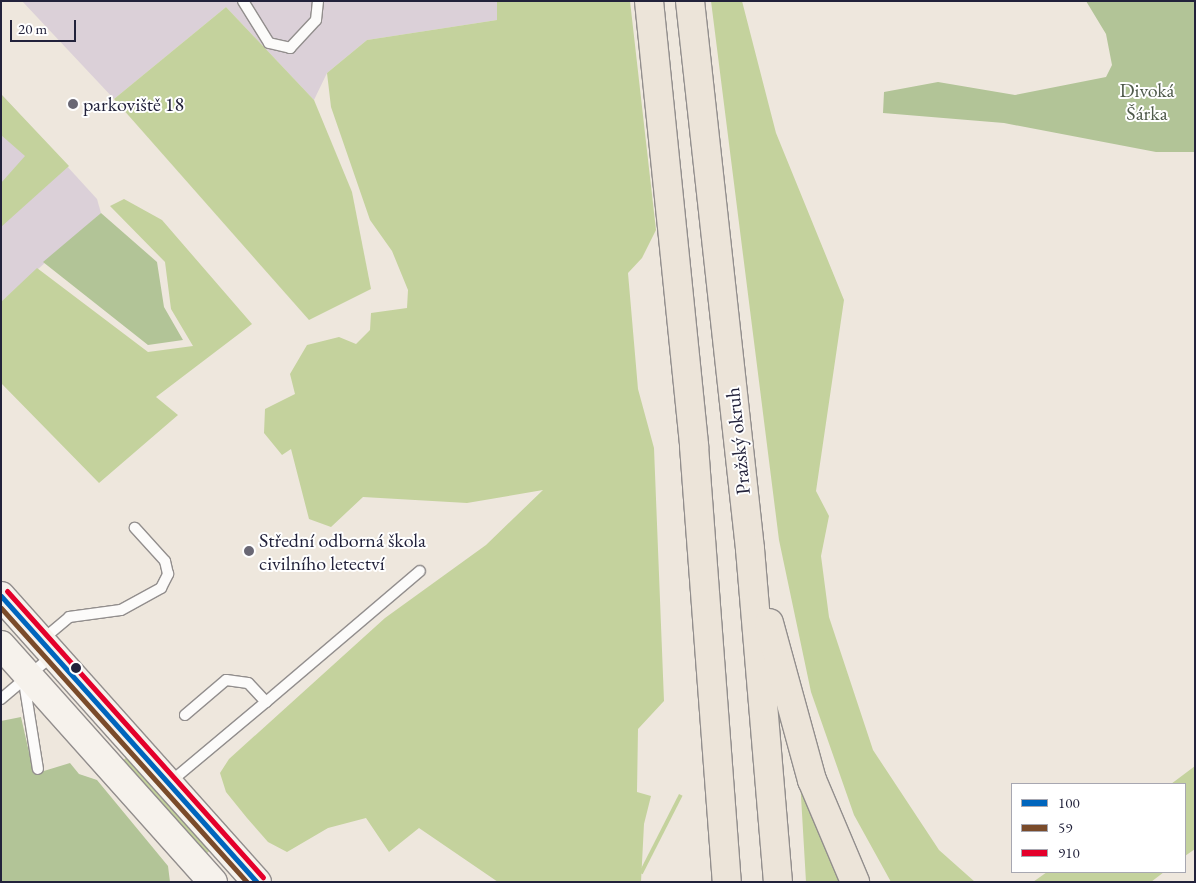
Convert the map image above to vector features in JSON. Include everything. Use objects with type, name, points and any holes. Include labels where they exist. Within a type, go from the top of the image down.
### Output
[{"type":"highway","points":[[649,1],[700,514],[727,882]]},
{"type":"highway","name":"Pražský okruh","points":[[690,1],[750,549],[778,882]]},
{"type":"highway","points":[[750,549],[800,742],[855,882]]},
{"type":"main road","points":[[1,596],[169,783],[234,869],[257,882]]},
{"type":"main road","points":[[1,645],[27,679],[213,882]]},
{"type":"lane","points":[[243,1],[270,43],[290,48],[316,20],[318,1]]},
{"type":"lane","points":[[1,699],[27,679],[69,617],[121,610],[161,588],[168,574],[165,561],[134,528]]},
{"type":"lane","points":[[169,783],[420,571]]},
{"type":"lane","points":[[27,679],[38,769]]},
{"type":"lane","points":[[186,715],[226,680],[248,683],[266,702]]},
{"type":"shaded area","points":[[22,1],[497,1],[497,20],[367,40],[327,73],[314,100],[226,7],[114,99]]},
{"type":"shaded area","points":[[1,94],[97,199],[101,213],[1,302]]},
{"type":"green space","points":[[497,1],[630,1],[656,230],[642,258],[628,273],[638,389],[654,448],[664,701],[638,729],[637,792],[651,796],[644,824],[641,882],[498,882],[419,828],[389,852],[366,818],[328,828],[287,852],[268,842],[247,818],[226,792],[220,773],[229,759],[385,618],[486,545],[543,490],[467,503],[363,497],[331,527],[309,519],[291,449],[282,455],[264,433],[265,409],[295,394],[290,374],[307,345],[339,337],[356,344],[370,330],[371,313],[407,308],[408,290],[392,251],[370,220],[331,107],[327,73],[367,40],[497,20]]},
{"type":"green space","points":[[711,1],[742,1],[776,133],[844,300],[816,491],[829,516],[821,556],[829,617],[873,750],[939,850],[975,882],[891,882],[854,815],[811,692],[779,540]]},
{"type":"green space","name":"Divoká Šárka","points":[[1086,1],[1195,1],[1195,152],[1156,152],[1004,123],[883,113],[884,92],[938,82],[1015,95],[1106,77],[1112,65],[1106,34]]},
{"type":"green space","points":[[226,7],[314,100],[352,192],[371,289],[309,320],[114,99]]},
{"type":"green space","points":[[1,94],[69,166],[1,227],[1,183],[25,156],[1,135]]},
{"type":"green space","points":[[124,199],[162,220],[252,324],[156,397],[178,415],[99,483],[1,383],[1,302],[37,268],[148,352],[193,346],[171,309],[165,262],[110,206]]},
{"type":"green space","points":[[101,213],[157,262],[164,307],[183,340],[148,345],[43,262]]},
{"type":"green space","points":[[21,717],[34,774],[70,763],[79,774],[97,780],[168,866],[170,882],[1,882],[1,721]]},
{"type":"green space","points":[[128,756],[212,849],[206,854],[122,761]]},
{"type":"green space","points":[[1195,766],[1195,849],[1186,855],[1186,783],[1172,783]]},
{"type":"green space","points":[[800,779],[817,828],[839,882],[806,882]]},
{"type":"green space","points":[[679,794],[683,796],[643,874],[639,872]]},
{"type":"green space","points":[[1046,873],[1163,873],[1151,882],[1033,882]]},
{"type":"transit line","name":"910","points":[[7,591],[263,877]]},
{"type":"transit line","name":"100","points":[[1,596],[257,882]]},
{"type":"transit line","name":"59","points":[[1,608],[247,882]]},
{"type":"place","name":"parkoviště 18","points":[[73,104]]},
{"type":"place","name":"Střední odborná škola civilního letectví","points":[[249,551]]}]
